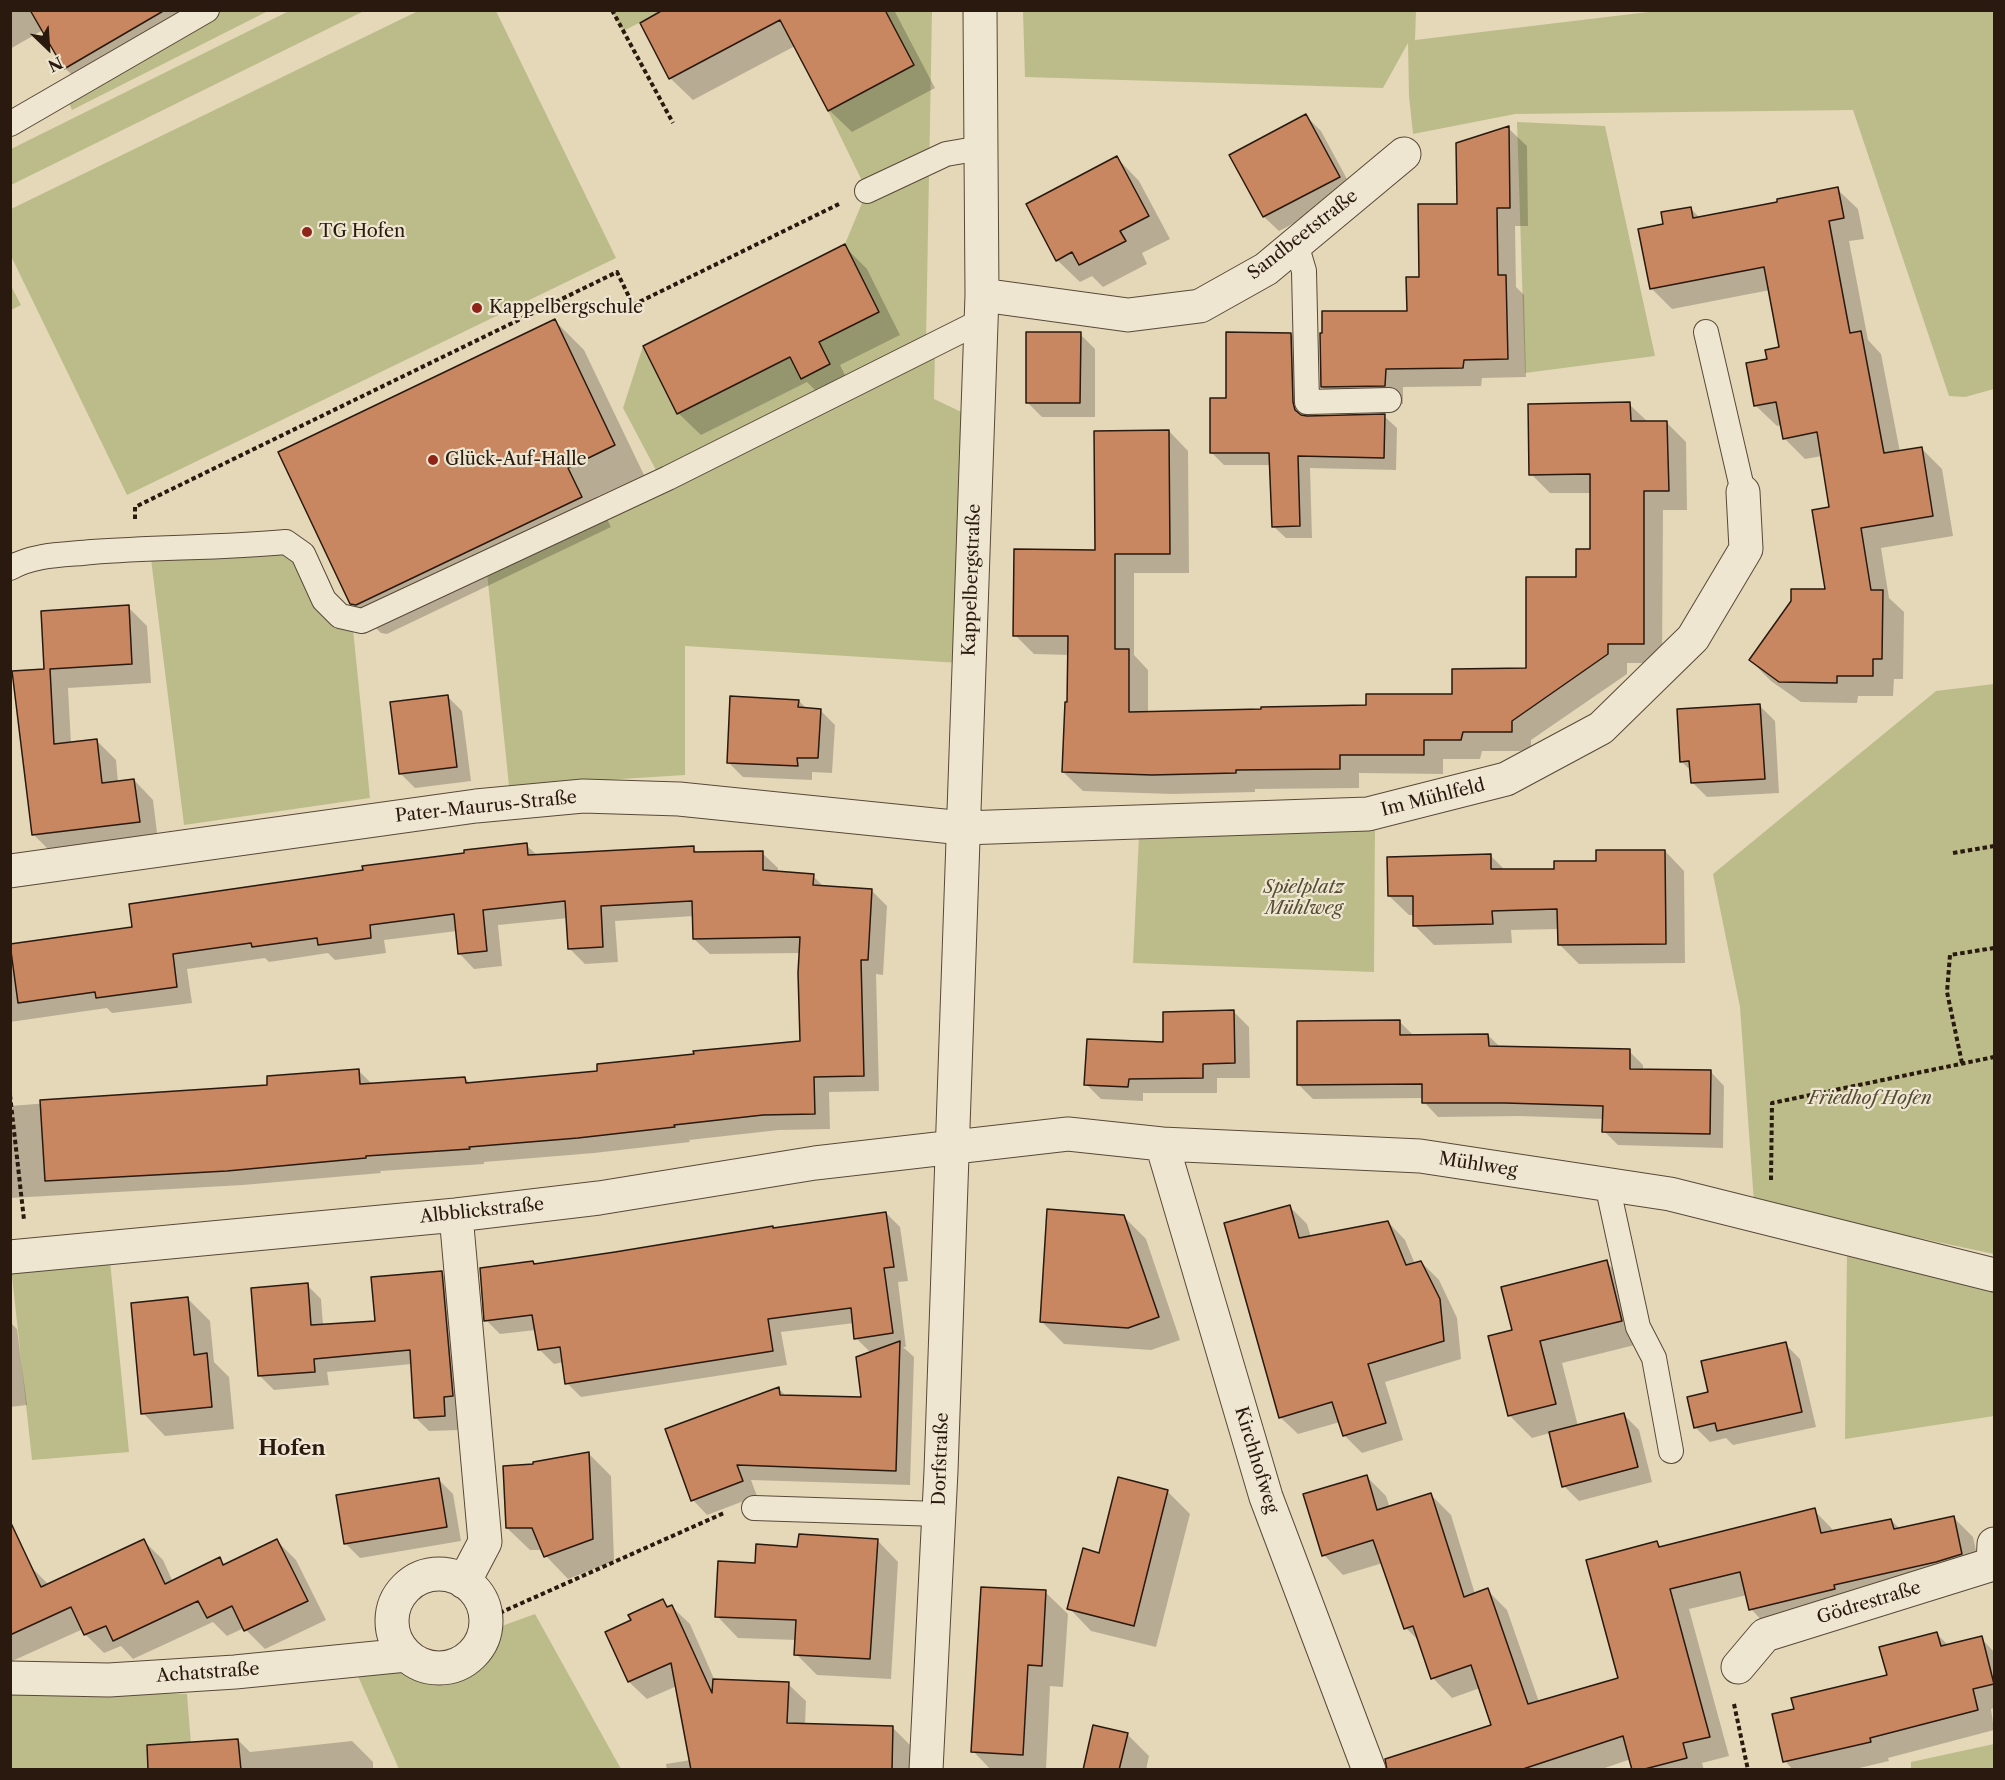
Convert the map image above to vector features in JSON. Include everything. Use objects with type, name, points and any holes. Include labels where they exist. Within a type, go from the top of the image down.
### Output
[{"type":"street","name":"Kappelbergstraße","points":[[952,1149],[981,308],[980,10]]},
{"type":"street","name":"Sandbeetstraße","points":[[981,308],[1128,315],[1200,306],[1266,269],[1404,154]]},
{"type":"street","name":"Im Mühlfeld","points":[[963,828],[1368,814],[1506,779],[1601,728],[1693,638],[1746,549],[1743,492]]},
{"type":"street","name":"Pater-Maurus-Straße","points":[[10,871],[476,806],[583,796],[679,799],[963,828]]},
{"type":"street","name":"Mühlweg","points":[[952,1149],[1068,1134],[1162,1144],[1420,1156],[1670,1194],[1995,1275]]},
{"type":"street","name":"Kirchhofweg","points":[[1162,1144],[1266,1497],[1369,1770]]},
{"type":"street","name":"Albblickstraße","points":[[19,1256],[456,1215],[599,1198],[815,1163],[952,1149]]},
{"type":"street","name":"Dorfstraße","points":[[926,1770],[939,1514],[952,1149]]},
{"type":"street","points":[[456,1215],[485,1542],[464,1581]]},
{"type":"street","name":"Gödrestraße","points":[[1738,1668],[1765,1635],[1993,1564],[1995,1544]]},
{"type":"street","points":[[435,1574],[450,1575],[464,1581],[483,1604],[486,1619],[484,1634],[477,1648],[466,1660],[451,1666],[435,1668],[420,1664],[406,1655],[396,1640],[391,1623],[394,1605],[404,1590],[418,1579],[435,1574]]},
{"type":"street","name":"Achatstraße","points":[[10,1678],[109,1680],[234,1672],[406,1655]]},
{"type":"lane","points":[[10,124],[207,10]]},
{"type":"lane","points":[[867,191],[946,154],[981,148]]},
{"type":"lane","points":[[1296,244],[1304,271],[1306,402],[1389,400]]},
{"type":"lane","points":[[10,568],[41,556],[286,542],[303,554],[324,600],[340,616],[362,621],[668,478],[981,308]]},
{"type":"lane","points":[[1706,332],[1743,492]]},
{"type":"lane","points":[[1607,1184],[1638,1327],[1654,1358],[1671,1451]]},
{"type":"lane","points":[[754,1508],[939,1514]]},
{"type":"path","points":[[612,10],[673,123]]},
{"type":"path","points":[[135,507],[617,272],[633,305],[867,191]]},
{"type":"path","points":[[1953,853],[1995,846]]},
{"type":"path","points":[[1962,1063],[1947,992],[1950,955],[1995,948]]},
{"type":"path","points":[[1772,1219],[1772,1102],[1995,1057]]},
{"type":"path","points":[[10,1095],[19,1256]]},
{"type":"path","points":[[486,1619],[730,1511],[754,1508]]},
{"type":"path","points":[[1738,1668],[1734,1706],[1748,1770]]},
{"type":"green space","points":[[291,10],[364,11],[11,185],[11,149]]},
{"type":"green space","points":[[1665,10],[1994,11],[1994,389],[1965,397],[1949,396],[1853,110],[1515,114],[1413,134],[1409,96],[1408,43],[1383,88],[1025,77],[1023,11],[1416,11],[1415,40]]},
{"type":"green space","points":[[208,11],[268,11],[72,110],[65,94]]},
{"type":"green space","name":"TG Hofen","points":[[418,11],[496,11],[616,258],[127,495],[11,256],[11,209]]},
{"type":"green space","points":[[612,11],[663,11],[623,31]]},
{"type":"green space","points":[[885,11],[932,11],[926,342],[657,472],[623,408],[643,346],[677,414],[819,342],[845,244],[867,191],[828,111],[914,65]]},
{"type":"green space","points":[[1517,122],[1605,126],[1655,356],[1525,373]]},
{"type":"green space","points":[[10,284],[21,305],[11,310],[10,310]]},
{"type":"green space","points":[[935,350],[934,399],[972,417],[960,663],[685,646],[685,775],[509,786],[487,573]]},
{"type":"green space","points":[[283,550],[353,629],[370,798],[184,825],[151,559]]},
{"type":"green space","name":"Friedhof Hofen","points":[[1994,684],[1994,1254],[1754,1203],[1740,1007],[1713,874],[1936,691]]},
{"type":"green space","name":"Spielplatz Mühlweg","points":[[1375,827],[1374,972],[1133,963],[1139,835]]},
{"type":"green space","points":[[1847,1249],[1994,1289],[1994,1416],[1845,1439]]},
{"type":"green space","points":[[110,1261],[129,1452],[32,1460],[11,1267]]},
{"type":"green space","points":[[535,1614],[621,1769],[399,1769],[357,1674],[405,1670],[458,1676],[484,1664],[499,1627]]},
{"type":"green space","points":[[11,1689],[187,1694],[193,1769],[11,1770]]},
{"type":"green space","points":[[1994,1744],[1994,1769],[1911,1769],[1911,1762]]},
{"type":"building","points":[[30,10],[165,10],[64,69]]},
{"type":"building","points":[[663,10],[885,10],[914,65],[828,111],[780,20],[669,79],[640,23]]},
{"type":"building","points":[[1306,114],[1340,177],[1263,217],[1229,155]]},
{"type":"building","points":[[1509,126],[1510,208],[1497,208],[1498,275],[1506,275],[1508,359],[1464,360],[1463,368],[1386,369],[1385,386],[1321,387],[1322,311],[1407,311],[1406,277],[1419,277],[1418,204],[1457,204],[1456,143]]},
{"type":"building","points":[[1117,156],[1149,216],[1120,231],[1126,241],[1079,265],[1072,252],[1056,261],[1026,204]]},
{"type":"building","points":[[1838,187],[1844,218],[1829,221],[1850,333],[1861,331],[1884,453],[1922,447],[1933,516],[1861,528],[1871,590],[1883,590],[1882,659],[1873,659],[1873,676],[1837,676],[1837,683],[1779,682],[1749,660],[1791,601],[1791,589],[1825,589],[1812,510],[1829,507],[1817,432],[1783,439],[1776,402],[1754,406],[1746,363],[1767,359],[1765,350],[1779,347],[1764,267],[1650,289],[1638,229],[1663,224],[1661,212],[1691,207],[1693,218],[1777,202],[1777,199]]},
{"type":"building","name":"Kappelbergschule","points":[[845,244],[879,312],[819,342],[830,364],[801,379],[790,357],[677,414],[643,346]]},
{"type":"building","name":"Glück-Auf-Halle","points":[[555,319],[615,445],[568,468],[582,497],[356,605],[350,604],[278,452]]},
{"type":"building","points":[[1026,332],[1081,332],[1080,403],[1026,403]]},
{"type":"building","points":[[1226,332],[1291,333],[1293,402],[1295,410],[1301,415],[1385,414],[1384,458],[1298,456],[1300,526],[1272,527],[1269,453],[1210,453],[1210,398],[1226,398]]},
{"type":"building","points":[[1630,402],[1631,421],[1667,421],[1669,491],[1644,491],[1644,644],[1608,644],[1608,654],[1512,721],[1512,732],[1463,732],[1461,740],[1424,740],[1424,755],[1340,755],[1340,769],[1236,770],[1236,773],[1152,775],[1062,772],[1065,702],[1067,702],[1068,636],[1013,636],[1014,549],[1095,550],[1094,431],[1169,430],[1170,554],[1115,554],[1115,649],[1129,649],[1129,712],[1366,705],[1366,694],[1452,694],[1452,669],[1526,668],[1526,577],[1576,577],[1576,549],[1590,549],[1590,474],[1529,475],[1528,404]]},
{"type":"building","points":[[129,605],[132,664],[50,669],[54,744],[97,739],[102,783],[134,779],[140,822],[32,835],[12,671],[44,669],[41,611]]},
{"type":"building","points":[[448,695],[457,767],[399,774],[390,702]]},
{"type":"building","points":[[730,696],[799,700],[798,707],[821,709],[818,758],[797,758],[798,766],[727,763]]},
{"type":"building","points":[[1760,704],[1765,779],[1691,783],[1689,761],[1680,762],[1677,709]]},
{"type":"building","points":[[527,843],[528,855],[694,846],[694,852],[763,851],[763,870],[814,874],[813,885],[872,889],[868,960],[861,960],[864,1076],[814,1077],[815,1114],[763,1115],[578,1138],[469,1147],[470,1149],[366,1156],[366,1158],[227,1171],[45,1181],[40,1100],[267,1085],[267,1076],[359,1069],[360,1084],[465,1077],[466,1083],[597,1071],[597,1064],[694,1054],[693,1051],[800,1041],[798,973],[800,937],[693,939],[692,901],[601,906],[603,947],[568,949],[565,901],[483,910],[487,951],[458,954],[454,914],[370,925],[371,938],[318,945],[317,938],[252,947],[251,943],[173,954],[177,987],[96,998],[95,992],[18,1003],[10,944],[132,927],[129,904],[363,870],[362,866],[464,853],[464,850]]},
{"type":"building","points":[[1596,850],[1665,850],[1666,944],[1558,945],[1557,909],[1492,911],[1493,924],[1413,926],[1413,896],[1388,896],[1387,857],[1491,854],[1491,869],[1554,869],[1554,861],[1596,861]]},
{"type":"building","points":[[1234,1010],[1235,1063],[1203,1064],[1203,1078],[1129,1079],[1128,1087],[1084,1085],[1087,1039],[1163,1042],[1163,1012]]},
{"type":"building","points":[[1400,1020],[1400,1035],[1488,1034],[1489,1046],[1630,1049],[1630,1069],[1711,1070],[1710,1134],[1602,1132],[1603,1106],[1422,1103],[1422,1084],[1297,1085],[1297,1021]]},
{"type":"building","points":[[1290,1205],[1299,1238],[1388,1221],[1406,1265],[1421,1261],[1440,1299],[1444,1341],[1368,1364],[1386,1423],[1343,1436],[1332,1402],[1279,1418],[1224,1223]]},
{"type":"building","points":[[1047,1209],[1124,1215],[1159,1317],[1128,1328],[1040,1322]]},
{"type":"building","points":[[886,1212],[894,1267],[884,1268],[893,1333],[854,1339],[851,1308],[768,1319],[773,1351],[565,1384],[560,1347],[538,1350],[532,1315],[484,1321],[480,1268],[533,1261],[534,1264],[773,1226],[773,1228]]},
{"type":"building","points":[[1607,1260],[1622,1321],[1540,1341],[1556,1404],[1508,1416],[1488,1336],[1512,1330],[1501,1287]]},
{"type":"building","points":[[442,1271],[453,1396],[444,1397],[445,1416],[414,1418],[410,1350],[314,1359],[315,1372],[258,1376],[251,1288],[308,1283],[311,1325],[375,1321],[371,1277]]},
{"type":"building","points":[[188,1297],[194,1355],[207,1353],[212,1407],[141,1414],[131,1303]]},
{"type":"building","points":[[900,1341],[896,1471],[737,1465],[743,1481],[691,1501],[665,1429],[779,1387],[780,1395],[861,1397],[856,1357]]},
{"type":"building","points":[[1786,1342],[1802,1412],[1717,1431],[1715,1423],[1694,1428],[1687,1397],[1708,1392],[1701,1361]]},
{"type":"building","points":[[1624,1413],[1638,1467],[1562,1487],[1549,1432]]},
{"type":"building","points":[[589,1452],[593,1539],[544,1557],[532,1528],[506,1528],[503,1466],[533,1464],[533,1462]]},
{"type":"building","points":[[1367,1475],[1377,1510],[1431,1493],[1464,1597],[1488,1588],[1528,1704],[1618,1678],[1586,1560],[1657,1541],[1659,1547],[1815,1508],[1821,1533],[1891,1519],[1894,1529],[1954,1516],[1962,1554],[1834,1585],[1835,1589],[1749,1610],[1740,1572],[1670,1589],[1710,1737],[1683,1743],[1687,1758],[1641,1770],[1632,1770],[1623,1736],[1520,1770],[1387,1770],[1385,1759],[1491,1725],[1471,1665],[1431,1679],[1413,1626],[1404,1629],[1373,1540],[1322,1556],[1303,1494]]},
{"type":"building","points":[[1118,1477],[1168,1490],[1134,1626],[1067,1609],[1083,1548],[1099,1553]]},
{"type":"building","points":[[439,1478],[447,1527],[344,1544],[336,1495]]},
{"type":"building","points":[[10,1521],[41,1587],[144,1539],[165,1584],[220,1557],[223,1565],[277,1539],[308,1601],[244,1631],[232,1606],[207,1618],[198,1601],[113,1641],[106,1626],[84,1635],[71,1607],[10,1635]]},
{"type":"building","points":[[799,1534],[878,1539],[870,1659],[794,1655],[796,1620],[715,1617],[718,1561],[755,1563],[756,1544],[797,1547]]},
{"type":"building","points":[[981,1587],[1046,1590],[1042,1666],[1028,1665],[1023,1755],[971,1752]]},
{"type":"building","points":[[663,1599],[667,1607],[672,1605],[712,1693],[713,1679],[789,1682],[787,1723],[893,1726],[892,1770],[691,1770],[671,1663],[628,1682],[605,1632],[631,1620],[628,1615]]},
{"type":"building","points":[[1937,1632],[1941,1646],[1982,1636],[1994,1684],[1973,1689],[1978,1710],[1870,1738],[1871,1742],[1783,1762],[1772,1714],[1794,1709],[1791,1698],[1887,1675],[1879,1647]]},
{"type":"building","points":[[1093,1725],[1128,1733],[1119,1770],[1083,1770]]},
{"type":"building","points":[[238,1739],[241,1770],[148,1770],[147,1745]]},
{"type":"place","name":"TG Hofen","points":[[307,232]]},
{"type":"place","name":"Kappelbergschule","points":[[477,308]]},
{"type":"place","name":"Glück-Auf-Halle","points":[[433,460]]},
{"type":"district","name":"Hofen","points":[[292,1449]]}]
